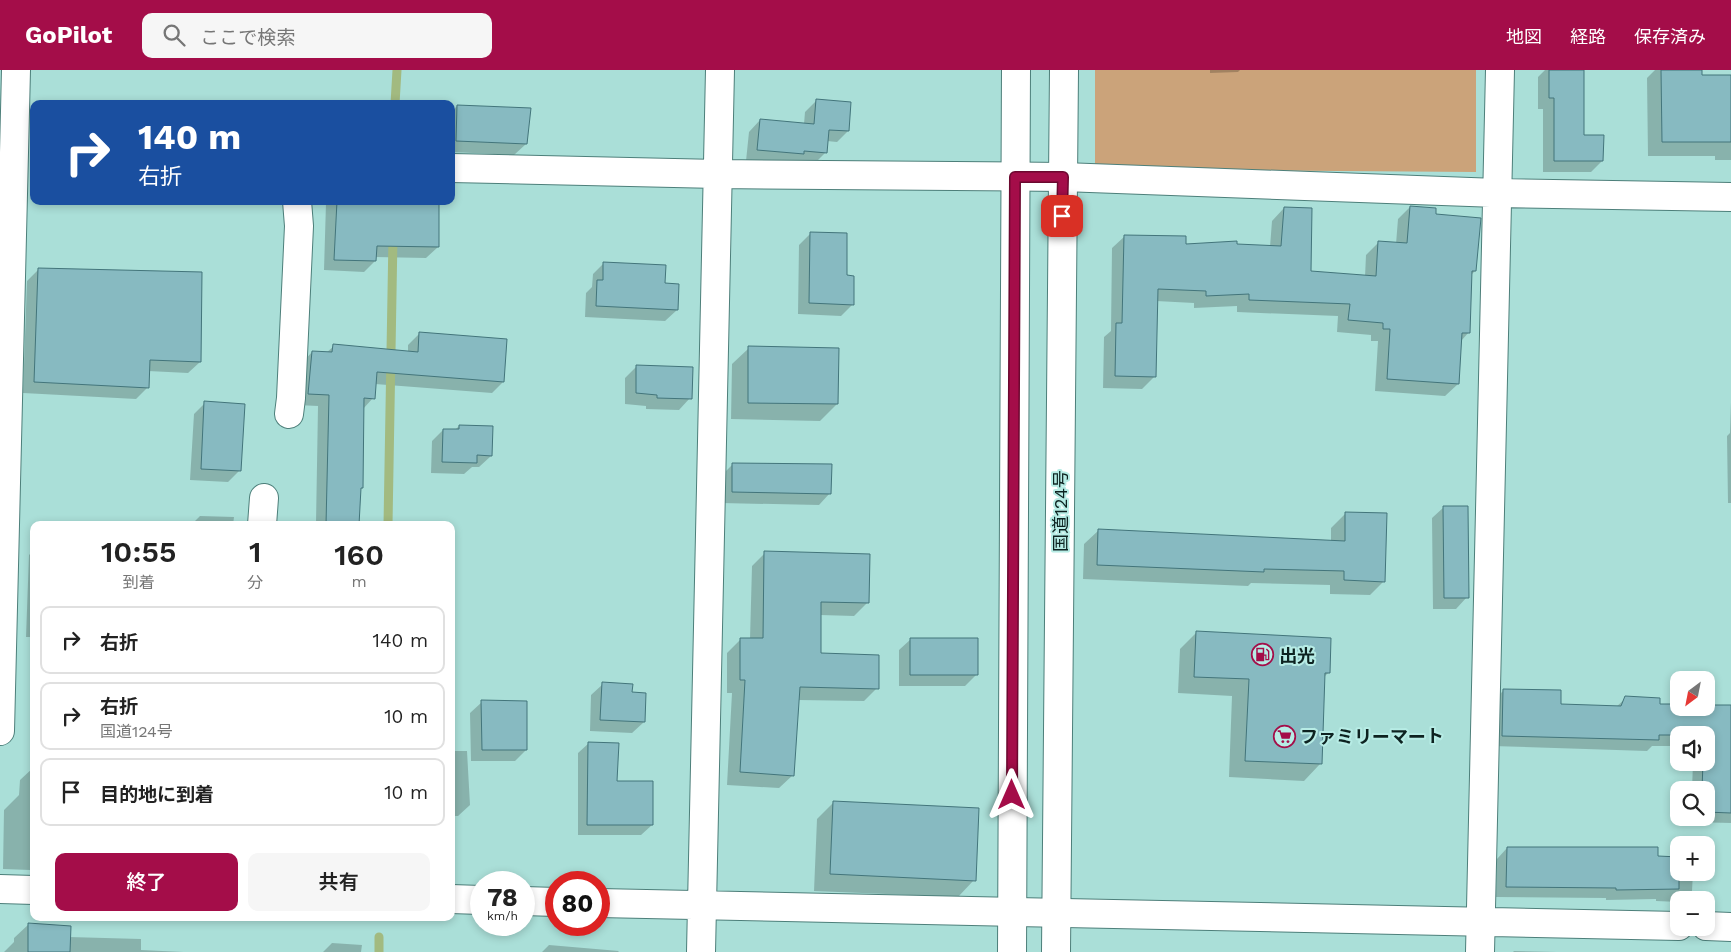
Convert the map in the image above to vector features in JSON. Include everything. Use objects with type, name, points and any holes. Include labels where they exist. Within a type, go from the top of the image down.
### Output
[{"type":"main road","points":[[0,732],[4,384],[16,158],[16,70]]},
{"type":"main road","points":[[701,952],[720,70]]},
{"type":"main road","points":[[1012,952],[1016,70]]},
{"type":"main road","name":"国道124号","points":[[1056,952],[1064,70]]},
{"type":"main road","points":[[1480,952],[1500,70]]},
{"type":"main road","points":[[455,168],[718,174],[1063,177],[1497,193],[1731,197]]},
{"type":"main road","points":[[289,414],[299,226],[297,205]]},
{"type":"main road","points":[[262,521],[264,498]]},
{"type":"main road","points":[[0,889],[30,890]]},
{"type":"main road","points":[[455,899],[470,900]]},
{"type":"main road","points":[[610,903],[1670,926]]},
{"type":"main road","points":[[1715,926],[1731,927]]},
{"type":"shaded area","points":[[1095,70],[1476,70],[1476,172],[1095,169]]},
{"type":"building","points":[[1549,70],[1584,70],[1584,135],[1604,135],[1603,161],[1554,161],[1554,98],[1549,98]]},
{"type":"building","points":[[1661,70],[1702,70],[1702,75],[1731,75],[1731,142],[1662,142]]},
{"type":"building","points":[[816,99],[851,102],[849,131],[829,130],[827,153],[804,151],[804,154],[757,150],[760,119],[814,124]]},
{"type":"building","points":[[457,105],[531,108],[527,144],[456,141]]},
{"type":"building","points":[[337,205],[439,205],[439,247],[377,246],[376,261],[334,260]]},
{"type":"building","points":[[1410,206],[1436,208],[1436,214],[1481,218],[1476,271],[1472,271],[1470,333],[1462,333],[1459,384],[1387,379],[1390,329],[1383,329],[1383,323],[1348,320],[1350,304],[1249,300],[1249,294],[1206,296],[1206,291],[1158,289],[1156,377],[1115,376],[1116,323],[1122,323],[1124,235],[1186,236],[1186,244],[1237,241],[1237,244],[1281,246],[1284,207],[1312,208],[1311,271],[1376,276],[1378,241],[1407,243]]},
{"type":"building","points":[[810,232],[847,233],[847,275],[854,276],[854,305],[809,303]]},
{"type":"building","points":[[603,262],[666,265],[665,283],[679,284],[678,310],[596,306],[597,280],[603,280]]},
{"type":"building","points":[[38,268],[202,272],[201,362],[150,360],[149,388],[34,382]]},
{"type":"building","points":[[419,332],[507,339],[504,382],[377,372],[375,399],[364,398],[363,488],[361,488],[359,521],[326,521],[329,395],[308,394],[312,351],[332,352],[333,344],[418,352]]},
{"type":"building","points":[[748,346],[839,348],[838,404],[748,403]]},
{"type":"building","points":[[636,365],[693,367],[692,399],[657,398],[657,395],[636,393]]},
{"type":"building","points":[[204,401],[245,404],[241,471],[201,469]]},
{"type":"building","points":[[459,425],[493,426],[492,456],[477,455],[477,463],[442,462],[443,429],[459,429]]},
{"type":"building","points":[[732,463],[832,464],[831,494],[732,492]]},
{"type":"building","points":[[1443,506],[1468,506],[1469,598],[1444,598]]},
{"type":"building","points":[[1345,512],[1387,513],[1385,582],[1344,580],[1344,571],[1264,569],[1264,572],[1097,565],[1098,529],[1345,541]]},
{"type":"building","points":[[764,551],[870,554],[869,603],[821,602],[821,653],[879,655],[879,689],[800,687],[794,776],[740,772],[745,680],[740,680],[740,638],[763,638]]},
{"type":"building","points":[[1196,631],[1331,638],[1330,673],[1325,673],[1322,764],[1245,761],[1249,679],[1194,677]]},
{"type":"building","points":[[910,638],[978,638],[978,675],[910,675]]},
{"type":"building","points":[[602,682],[633,684],[632,692],[646,693],[645,722],[600,720]]},
{"type":"building","points":[[1503,689],[1561,690],[1561,704],[1621,706],[1625,696],[1660,698],[1660,704],[1670,704],[1670,716],[1715,716],[1715,705],[1731,705],[1731,813],[1715,812],[1715,781],[1702,781],[1703,771],[1715,771],[1715,726],[1670,726],[1670,735],[1659,735],[1659,740],[1502,736]]},
{"type":"building","points":[[481,700],[527,701],[527,750],[482,750]]},
{"type":"building","points":[[588,742],[619,743],[617,781],[653,781],[653,825],[587,825]]},
{"type":"building","points":[[833,801],[979,808],[976,881],[830,874]]},
{"type":"building","points":[[1507,847],[1658,847],[1658,856],[1670,857],[1670,881],[1679,881],[1679,889],[1616,890],[1616,888],[1506,887]]},
{"type":"building","points":[[28,923],[71,926],[70,952],[28,952]]},
{"type":"waterway","points":[[395,100],[397,70]]},
{"type":"waterway","points":[[388,521],[393,236]]},
{"type":"waterway","points":[[379,937],[379,952]]},
{"type":"place","name":"出光","points":[[1263,655]]},
{"type":"place","name":"ファミリーマート","points":[[1284,736]]},
{"type":"route","points":[[1012,795],[1015,177],[1063,177],[1062,216]]}]
